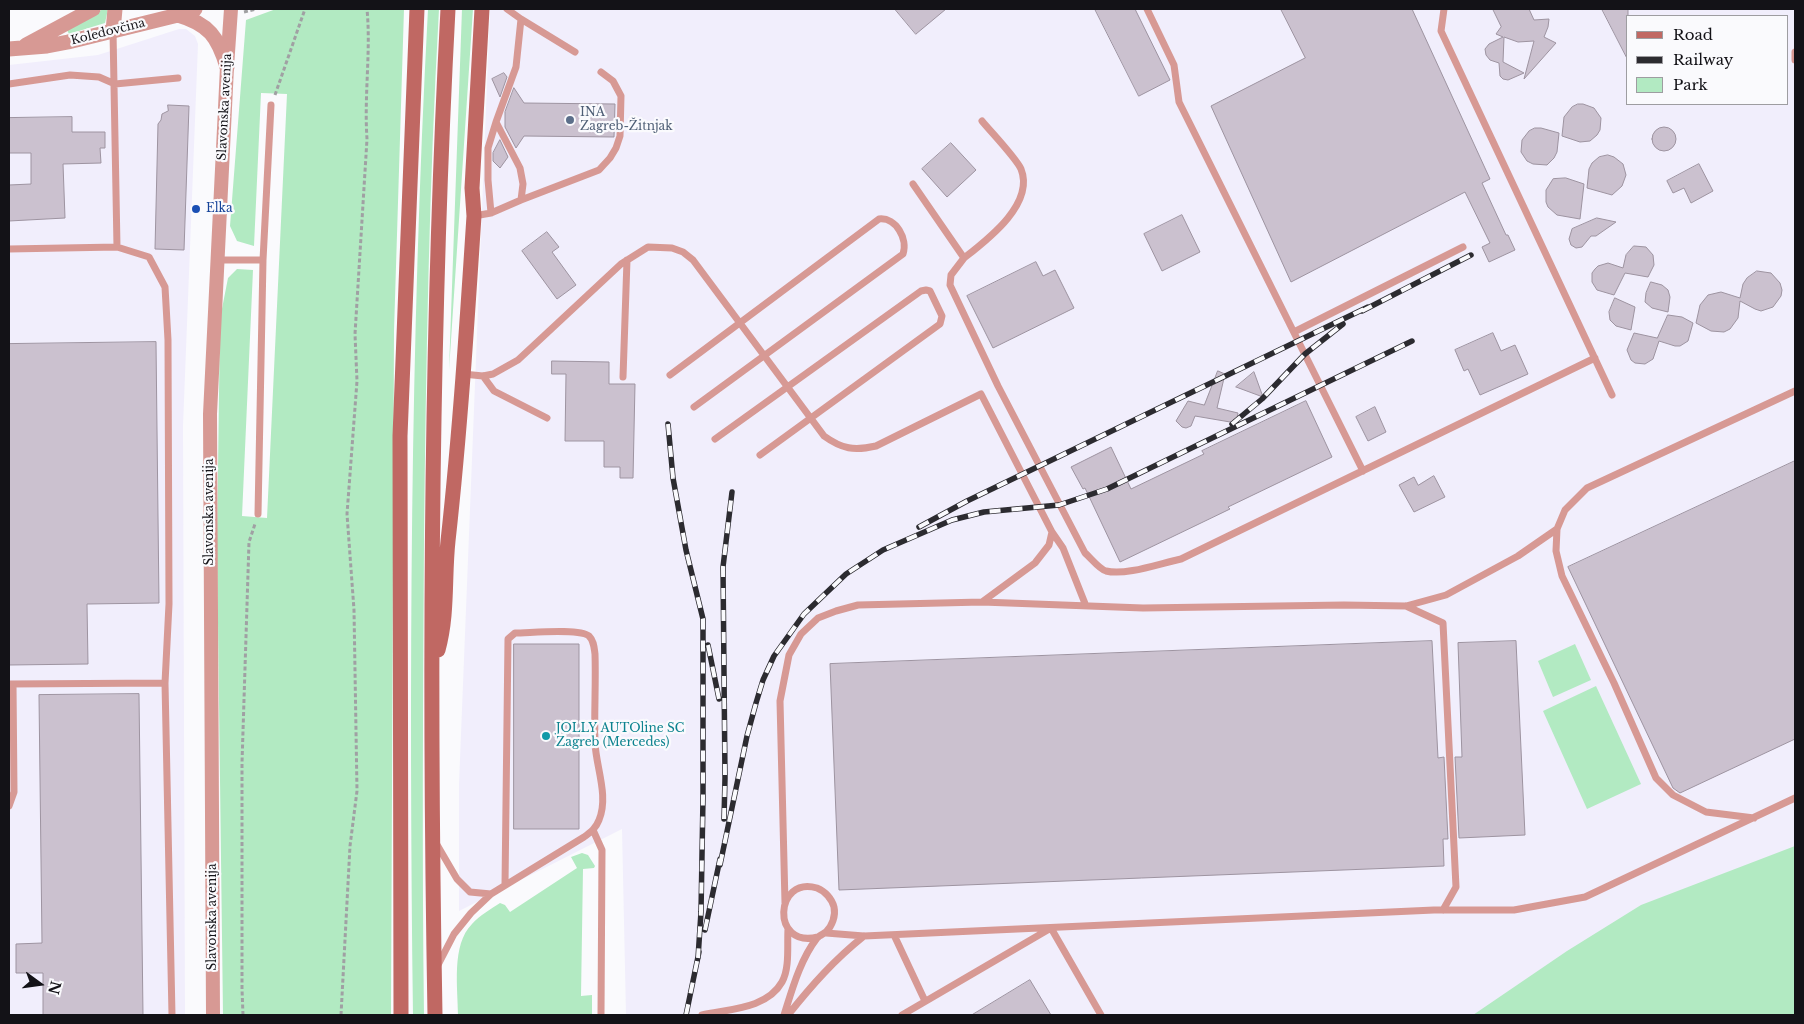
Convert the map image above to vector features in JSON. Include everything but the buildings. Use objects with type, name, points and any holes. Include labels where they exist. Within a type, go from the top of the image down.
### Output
[{"type":"main road","points":[[401,1015],[400,436],[417,9]]},
{"type":"main road","points":[[435,1015],[431,673],[436,302],[441,128],[448,9]]},
{"type":"main road","points":[[431,673],[440,644],[445,613],[446,571],[457,463],[474,216],[472,188],[482,9]]},
{"type":"street","name":"Koledovčina","points":[[14,48],[93,9]]},
{"type":"street","points":[[113,31],[115,9]]},
{"type":"street","name":"Koledovčina","points":[[14,48],[61,43],[178,15],[195,9]]},
{"type":"street","name":"Slavonska avenija","points":[[213,1015],[210,414],[226,67],[238,10]]},
{"type":"street","points":[[178,15],[192,19],[209,30],[221,46],[226,67]]},
{"type":"lane","points":[[507,9],[575,52]]},
{"type":"lane","points":[[1147,9],[1174,64],[1179,102],[1362,471]]},
{"type":"lane","points":[[1444,9],[1441,31],[1612,395]]},
{"type":"lane","points":[[491,213],[488,148],[516,68],[521,19]]},
{"type":"lane","points":[[113,31],[117,247]]},
{"type":"lane","points":[[1795,52],[1795,60]]},
{"type":"lane","points":[[474,216],[491,213],[600,170],[610,158],[620,136],[621,96],[613,81],[601,72]]},
{"type":"lane","points":[[9,84],[70,75],[98,77],[115,84],[178,78]]},
{"type":"lane","points":[[258,514],[263,260],[271,105]]},
{"type":"lane","points":[[982,121],[1020,168],[1023,179],[1020,198],[1008,219],[990,237],[964,258],[950,275],[950,285],[998,386],[1084,553],[1104,570],[1116,572],[1134,570],[1181,559],[1595,358]]},
{"type":"lane","points":[[496,122],[520,168],[523,184],[521,200]]},
{"type":"lane","points":[[913,184],[964,258]]},
{"type":"lane","points":[[670,375],[879,219],[890,220],[896,225],[905,243],[903,254],[694,407]]},
{"type":"lane","points":[[9,249],[117,247],[149,257],[165,288],[168,340],[169,594],[165,683],[172,1015]]},
{"type":"lane","points":[[463,374],[483,376],[493,374],[518,360],[627,260],[648,247],[672,248],[683,252],[693,260],[824,436],[836,444],[861,450],[876,446],[982,394],[1052,532],[1063,548],[1086,606]]},
{"type":"lane","points":[[1294,332],[1463,248]]},
{"type":"lane","points":[[217,260],[263,260]]},
{"type":"lane","points":[[623,377],[627,260]]},
{"type":"lane","points":[[715,439],[921,291],[930,291],[942,316],[940,324],[760,455]]},
{"type":"lane","points":[[483,376],[494,391],[547,418]]},
{"type":"lane","points":[[1755,818],[1706,812],[1673,794],[1656,778],[1614,683],[1562,576],[1556,550],[1557,530],[1565,510],[1586,488],[1795,391]]},
{"type":"lane","points":[[784,903],[794,891],[812,887],[825,893],[831,899],[834,917],[826,932],[818,937],[803,938],[794,935],[788,929],[784,921],[783,912],[780,700],[789,655],[801,634],[818,618],[858,605],[982,602],[1143,608],[1344,604],[1406,606],[1446,595],[1518,556],[1557,530]]},
{"type":"lane","points":[[982,602],[1034,563],[1049,545],[1052,532]]},
{"type":"lane","points":[[1406,606],[1443,623],[1456,887],[1443,910]]},
{"type":"lane","points":[[434,972],[454,934],[471,913],[491,894],[593,830],[600,819],[602,798],[595,745],[595,654],[593,641],[587,635],[574,632],[515,633],[508,639],[505,885]]},
{"type":"lane","points":[[9,806],[14,792],[11,684],[165,683]]},
{"type":"lane","points":[[826,932],[864,936],[1443,910],[1514,910],[1585,897],[1795,798]]},
{"type":"lane","points":[[593,830],[602,850],[601,1015]]},
{"type":"lane","points":[[432,837],[457,879],[470,892],[491,894]]},
{"type":"lane","points":[[902,1015],[1052,928]]},
{"type":"lane","points":[[1052,928],[1101,1015]]},
{"type":"lane","points":[[702,1015],[745,1007],[770,996],[782,982],[787,964],[788,929]]},
{"type":"lane","points":[[894,935],[925,1001]]},
{"type":"lane","points":[[788,1015],[813,983],[839,956],[864,936]]},
{"type":"lane","points":[[784,1015],[801,967],[818,937]]},
{"type":"path","points":[[238,10],[256,9]]},
{"type":"path","points":[[271,105],[305,9]]},
{"type":"path","points":[[342,1015],[350,846],[357,791],[354,610],[347,514],[357,381],[356,305],[366,139],[365,113],[369,31],[367,9]]},
{"type":"path","points":[[243,1015],[242,762],[249,542],[258,514]]},
{"type":"shaded area","points":[[490,9],[1795,9],[1795,1015],[626,1015],[622,829],[459,911],[459,784]]},
{"type":"shaded area","points":[[179,29],[186,29],[195,36],[198,44],[183,426],[185,1015],[9,1015],[9,65],[98,55]]},
{"type":"green space","points":[[103,9],[108,9],[105,23],[69,34],[67,30]]},
{"type":"green space","points":[[276,9],[404,9],[394,331],[391,1015],[223,1015],[217,544],[220,319],[228,278],[237,269],[253,270],[242,516],[267,518],[287,94],[261,93],[254,246],[237,241],[230,226],[246,20]]},
{"type":"green space","points":[[428,9],[439,9],[430,208],[424,540],[424,1015],[413,1015],[411,764],[412,512],[418,260]]},
{"type":"green space","points":[[462,9],[473,9],[449,370]]},
{"type":"green space","points":[[1575,644],[1591,680],[1553,697],[1538,661]]},
{"type":"green space","points":[[1596,686],[1641,784],[1587,809],[1543,711]]},
{"type":"green space","points":[[1795,846],[1795,1015],[1473,1015],[1567,951],[1641,905]]},
{"type":"green space","points":[[582,853],[588,855],[595,866],[594,868],[583,869],[581,996],[592,995],[592,1015],[458,1015],[458,955],[465,933],[482,915],[500,903],[505,905],[510,912],[577,868],[571,857]]},
{"type":"railway","points":[[1362,311],[1471,255]]},
{"type":"railway","points":[[919,527],[967,501],[1368,307]]},
{"type":"railway","points":[[1232,424],[1262,399],[1305,354],[1343,324]]},
{"type":"railway","points":[[720,865],[747,736],[763,680],[774,656],[804,614],[846,574],[883,550],[952,520],[984,512],[1059,505],[1107,489],[1412,341]]},
{"type":"railway","points":[[668,424],[673,478],[686,550],[703,619],[703,798],[701,912],[698,958]]},
{"type":"railway","points":[[724,819],[723,567],[732,492]]},
{"type":"railway","points":[[708,645],[719,699]]},
{"type":"railway","points":[[705,930],[720,859]]},
{"type":"railway","points":[[686,1015],[699,952]]},
{"type":"place","name":"INA Zagreb-Žitnjak","points":[[570,120]]},
{"type":"place","name":"Elka","points":[[196,209]]},
{"type":"place","name":"JOLLY AUTOline SC Zagreb (Mercedes)","points":[[546,736]]}]
